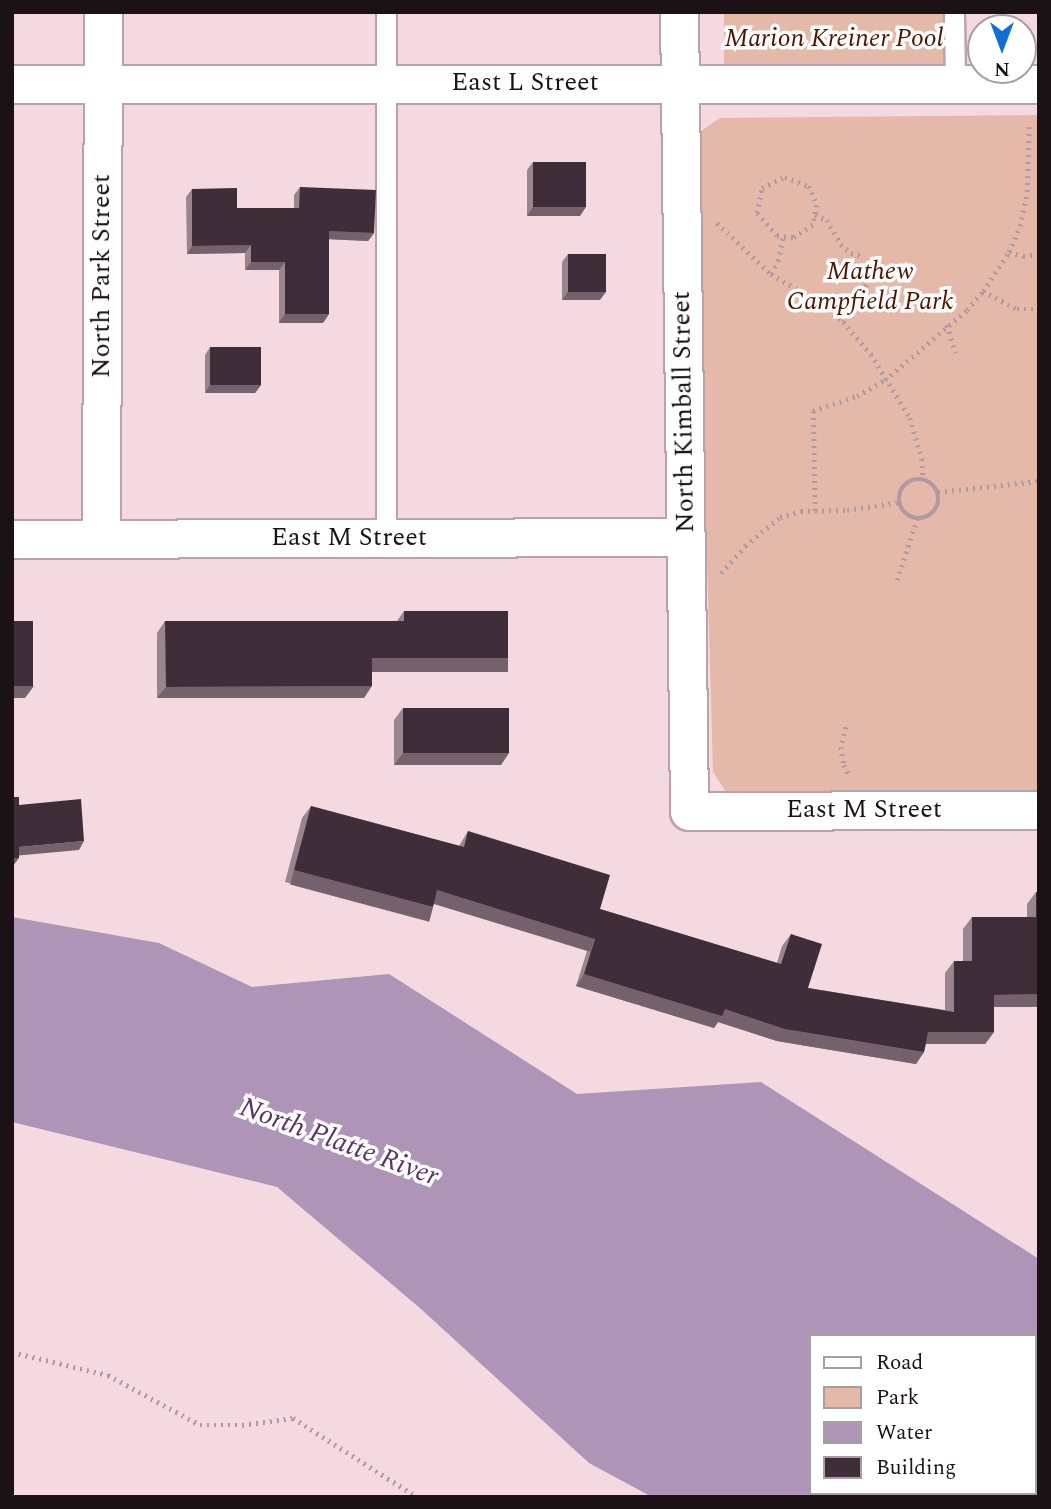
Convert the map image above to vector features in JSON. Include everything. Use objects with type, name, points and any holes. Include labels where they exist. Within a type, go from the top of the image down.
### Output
[{"type":"street","name":"North Park Street","points":[[101,539],[103,12]]},
{"type":"street","name":"North Kimball Street","points":[[679,12],[690,811]]},
{"type":"street","name":"East L Street","points":[[12,84],[1039,84]]},
{"type":"street","name":"East M Street","points":[[12,539],[686,537]]},
{"type":"street","name":"East M Street","points":[[690,811],[1039,810]]},
{"type":"lane","points":[[386,12],[386,538]]},
{"type":"lane","points":[[954,12],[955,84]]},
{"type":"path","points":[[816,511],[813,411],[857,396],[886,380],[983,291],[1009,252],[1020,226],[1027,192],[1029,127]]},
{"type":"path","points":[[785,177],[809,186],[817,205],[813,225],[793,238],[783,237],[777,236],[757,213],[762,188],[785,177]]},
{"type":"path","points":[[815,215],[827,220],[841,244],[851,253],[863,256]]},
{"type":"path","points":[[710,217],[771,274],[823,305],[843,322],[871,354],[910,418],[922,459],[923,480],[938,492],[1039,481]]},
{"type":"path","points":[[771,274],[778,261],[783,237]]},
{"type":"path","points":[[1009,252],[1023,256],[1039,254]]},
{"type":"path","points":[[843,322],[869,280]]},
{"type":"path","points":[[983,291],[1017,309],[1039,309]]},
{"type":"path","points":[[947,325],[956,353]]},
{"type":"path","points":[[918,519],[905,513],[899,502],[905,484],[923,480]]},
{"type":"path","points":[[897,580],[918,519],[935,511],[938,492]]},
{"type":"path","points":[[720,574],[745,546],[780,517],[899,502]]},
{"type":"path","points":[[846,727],[841,747],[844,765],[852,779]]},
{"type":"path","points":[[12,1352],[108,1375],[200,1425],[242,1425],[293,1418],[417,1497]]},
{"type":"green space","name":"Marion Kreiner Pool","points":[[724,12],[945,12],[945,67],[724,67]]},
{"type":"green space","name":"Mathew Campfield Park","points":[[1039,115],[1039,793],[726,792],[713,772],[695,135],[720,118]]},
{"type":"water","name":"North Platte River","points":[[12,917],[159,943],[252,987],[389,974],[577,1094],[761,1082],[1039,1259],[1039,1497],[652,1497],[589,1463],[421,1309],[277,1187],[12,1122]]},
{"type":"building","points":[[533,162],[586,162],[586,207],[533,207]]},
{"type":"building","points":[[300,187],[376,190],[374,233],[329,231],[329,314],[285,314],[285,262],[251,262],[251,245],[192,246],[192,189],[237,188],[237,208],[299,208]]},
{"type":"building","points":[[568,254],[606,254],[606,292],[568,292]]},
{"type":"building","points":[[210,347],[261,347],[261,385],[210,385]]},
{"type":"building","points":[[404,611],[508,611],[508,658],[372,658],[372,686],[166,687],[165,621],[404,621]]},
{"type":"building","points":[[12,621],[33,621],[33,686],[12,686]]},
{"type":"building","points":[[403,708],[509,708],[509,753],[403,753]]},
{"type":"building","points":[[12,797],[19,797],[19,805],[81,799],[84,841],[19,847],[19,858],[12,858]]},
{"type":"building","points":[[311,806],[464,847],[468,831],[610,875],[600,909],[781,964],[791,934],[822,944],[808,988],[954,1012],[954,961],[972,961],[972,917],[1036,917],[1036,892],[1039,892],[1039,994],[994,995],[994,1032],[928,1032],[924,1052],[785,1029],[725,1009],[722,1016],[584,974],[595,939],[437,890],[433,907],[294,870]]}]
